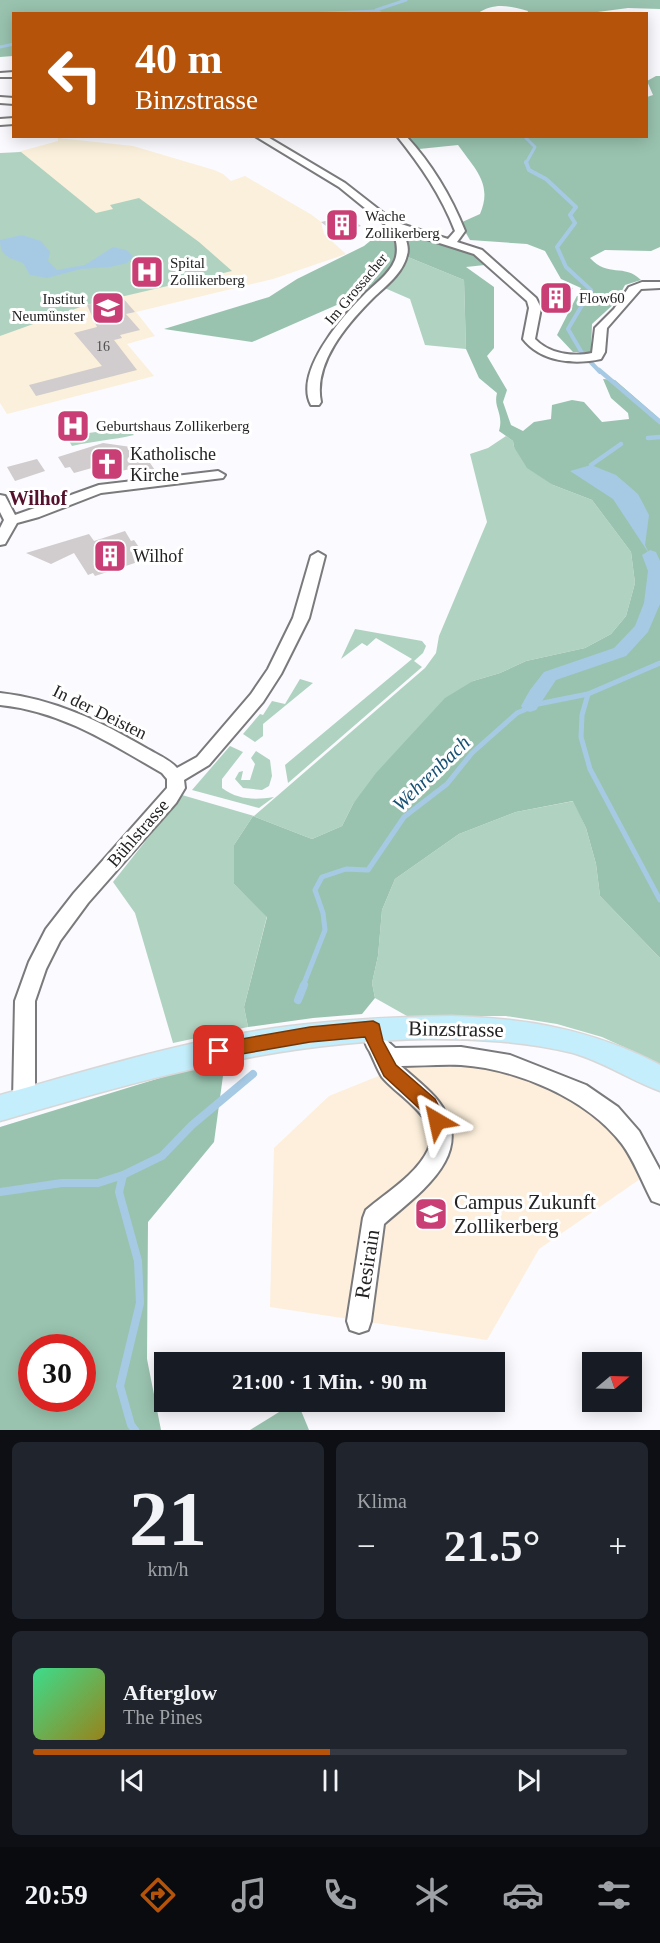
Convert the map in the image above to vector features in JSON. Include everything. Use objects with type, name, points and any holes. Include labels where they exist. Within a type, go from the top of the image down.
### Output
[{"type":"main road","name":"Binzstrasse","points":[[12,1104],[239,1046],[310,1035],[374,1035],[448,1028],[537,1032],[573,1040],[604,1050],[660,1079]]},
{"type":"street","points":[[263,138],[342,185],[384,220],[472,249],[489,260],[532,300],[535,308],[528,334],[531,343],[547,352],[590,358],[599,352],[601,328],[618,311],[629,293],[639,286],[660,285]]},
{"type":"street","points":[[403,138],[433,174],[446,199],[459,231],[456,238],[450,242]]},
{"type":"street","name":"Im Grossacher","points":[[315,402],[312,394],[314,379],[325,352],[357,309],[393,271],[403,255],[400,237],[406,229]]},
{"type":"street","points":[[0,541],[11,520],[34,514],[99,489],[218,475]]},
{"type":"street","points":[[0,500],[11,520]]},
{"type":"street","name":"Bühlstrasse","points":[[12,1104],[25,1001],[36,968],[53,936],[81,898],[170,798],[176,788],[175,777],[203,761],[247,711],[292,638],[301,618],[318,556]]},
{"type":"street","name":"In der Deisten","points":[[0,699],[38,704],[63,712],[168,769],[175,777]]},
{"type":"street","points":[[374,1035],[391,1057],[461,1056],[510,1064],[578,1092],[610,1114],[631,1138],[660,1193]]},
{"type":"street","name":"Resirain","points":[[359,1321],[374,1218],[424,1175],[440,1151],[441,1137],[437,1121],[428,1105],[390,1070],[374,1035]]},
{"type":"shaded area","name":"Spital Zollikerberg","points":[[58,138],[133,146],[214,170],[231,181],[245,176],[312,215],[321,222],[324,234],[346,254],[273,279],[136,312],[155,336],[127,344],[154,376],[7,414],[0,403],[0,326],[7,155],[58,141]]},
{"type":"shaded area","name":"Campus Zukunft Zollikerberg","points":[[466,1063],[522,1075],[579,1099],[624,1141],[640,1179],[539,1249],[487,1340],[270,1307],[274,1148],[329,1096],[406,1065]]},
{"type":"green space","points":[[0,0],[660,0],[660,9],[628,8],[598,12],[528,12],[496,6],[480,12],[12,12],[12,56],[0,57]]},
{"type":"green space","points":[[660,76],[660,247],[651,251],[605,250],[590,258],[603,267],[628,272],[641,280],[625,285],[616,302],[592,324],[591,353],[573,352],[557,335],[581,288],[561,279],[545,251],[527,244],[470,240],[460,223],[480,214],[484,194],[476,169],[458,145],[419,149],[404,138],[648,138],[648,97],[653,95],[648,80]]},
{"type":"green space","points":[[21,152],[96,213],[113,209],[110,205],[139,198],[199,242],[232,271],[86,305],[0,336],[0,153]]},
{"type":"green space","points":[[391,224],[464,246],[494,264],[466,267],[494,287],[494,348],[487,356],[507,390],[503,402],[511,425],[523,431],[534,422],[551,419],[552,405],[572,400],[584,402],[602,422],[629,419],[628,413],[611,398],[603,379],[615,380],[660,419],[660,958],[600,896],[596,864],[586,828],[573,801],[516,812],[459,834],[395,879],[382,910],[378,956],[372,983],[375,998],[362,1014],[248,1027],[244,1007],[267,917],[234,884],[234,845],[253,816],[312,839],[342,826],[353,804],[376,773],[445,698],[473,681],[500,673],[526,661],[585,648],[611,634],[626,616],[635,583],[631,552],[592,500],[553,485],[527,468],[514,447],[513,441],[499,431],[497,393],[479,378],[466,349],[464,280],[403,255],[380,286],[252,342],[164,329],[269,297],[297,279],[364,246]]},
{"type":"green space","points":[[403,255],[464,280],[466,349],[425,345],[410,299],[380,286]]},
{"type":"green space","points":[[126,428],[134,435],[72,446],[66,436]]},
{"type":"green space","points":[[506,436],[513,441],[514,447],[553,485],[592,500],[631,552],[635,583],[626,616],[611,634],[585,648],[526,661],[500,673],[473,681],[353,804],[342,826],[312,839],[253,816],[234,845],[234,884],[267,916],[244,1007],[248,1027],[173,1043],[135,913],[113,882],[182,795],[254,816],[425,668],[436,653],[439,636],[487,522],[470,454],[488,448]]},
{"type":"green space","points":[[355,629],[422,641],[426,646],[423,653],[414,661],[422,667],[288,783],[285,765],[412,659],[376,638],[367,646],[362,643],[341,659]]},
{"type":"green space","points":[[300,679],[313,683],[263,724],[263,736],[255,742],[243,734],[260,714],[263,715],[272,701],[285,704]]},
{"type":"green space","points":[[230,746],[243,752],[222,779],[222,788],[234,795],[247,798],[274,797],[259,808],[192,790]]},
{"type":"green space","points":[[256,751],[270,760],[272,776],[269,786],[262,790],[243,788],[235,779],[239,772],[243,771],[241,780],[250,780],[255,764],[251,758]]},
{"type":"green space","points":[[574,801],[586,828],[596,864],[600,896],[660,958],[660,1066],[602,1037],[557,1024],[506,1016],[407,1016],[375,998],[372,983],[378,956],[382,910],[395,879],[459,834],[516,812]]},
{"type":"green space","points":[[225,1061],[214,1142],[148,1222],[147,1359],[154,1394],[154,1412],[157,1412],[161,1430],[0,1430],[0,1127],[163,1077]]},
{"type":"green space","points":[[279,1412],[302,1412],[309,1430],[250,1430]]},
{"type":"water","points":[[22,235],[41,241],[50,252],[48,261],[57,270],[85,265],[113,247],[126,250],[133,256],[127,263],[110,267],[81,269],[47,278],[30,275],[23,263],[6,256],[0,245],[0,240]]},
{"type":"water","points":[[591,465],[616,475],[638,494],[649,515],[645,545],[650,555],[613,499],[570,471]]},
{"type":"building","name":"Wache Zollikerberg","points":[[347,216],[361,226],[335,233],[321,222]]},
{"type":"building","name":"Flow60","points":[[554,284],[573,288],[561,308],[542,304]]},
{"type":"building","points":[[122,297],[135,312],[126,314],[140,330],[120,335],[122,338],[114,340],[137,370],[36,396],[29,385],[102,366],[74,333],[97,327],[87,305]]},
{"type":"building","name":"Katholische Kirche","points":[[103,443],[131,447],[134,452],[141,450],[159,476],[146,477],[138,467],[113,473],[92,468],[74,473],[70,467],[65,468],[58,457]]},
{"type":"building","points":[[37,459],[45,471],[15,481],[7,467]]},
{"type":"building","name":"Wilhof","points":[[125,531],[147,559],[95,576],[93,573],[88,575],[74,553],[51,564],[26,553],[89,534],[94,541]]},
{"type":"waterway","name":"Wehrenbach","points":[[379,12],[376,10],[406,0]]},
{"type":"waterway","points":[[353,12],[376,11]]},
{"type":"waterway","points":[[0,47],[12,44]]},
{"type":"waterway","name":"Wehrenbach","points":[[526,138],[535,147],[526,163]]},
{"type":"waterway","name":"Wehrenbach","points":[[526,163],[529,170],[546,179],[576,207],[570,215],[575,223],[557,247],[566,267],[591,290],[568,329],[582,353],[600,372]]},
{"type":"waterway","name":"Wehrenbach","points":[[599,370],[660,422]]},
{"type":"waterway","points":[[648,438],[660,437]]},
{"type":"waterway","points":[[591,465],[621,444]]},
{"type":"waterway","points":[[530,706],[550,676],[620,652],[642,628],[652,603],[656,571],[650,555]]},
{"type":"waterway","name":"Wehrenbach","points":[[588,694],[660,663]]},
{"type":"waterway","name":"Wehrenbach","points":[[303,986],[325,930],[323,913],[315,890],[322,877],[346,869],[368,870],[404,817],[447,784],[472,753],[517,713],[538,704],[588,694]]},
{"type":"waterway","points":[[588,694],[582,715],[581,737],[590,769],[660,900]]},
{"type":"waterway","name":"Wehrenbach","points":[[298,1000],[304,985]]},
{"type":"waterway","name":"Wehrenbach","points":[[123,1175],[162,1156],[192,1125],[253,1074]]},
{"type":"waterway","points":[[0,1192],[62,1183],[98,1183],[123,1175]]},
{"type":"waterway","name":"Wehrenbach","points":[[123,1175],[119,1192],[138,1261],[140,1303],[120,1386],[131,1425],[135,1430]]},
{"type":"place","name":"Wache Zollikerberg","points":[[342,225]]},
{"type":"place","name":"Spital Zollikerberg","points":[[147,272]]},
{"type":"place","name":"Flow60","points":[[556,298]]},
{"type":"place","name":"Institut Neumünster","points":[[108,308]]},
{"type":"place","name":"Geburtshaus Zollikerberg","points":[[73,426]]},
{"type":"place","name":"Katholische Kirche","points":[[107,464]]},
{"type":"place","name":"Wilhof","points":[[110,556]]},
{"type":"place","name":"Campus Zukunft Zollikerberg","points":[[431,1214]]},
{"type":"district","name":"Wilhof","points":[[38,498]]},
{"type":"route","points":[[219,1051],[310,1035],[373,1029],[374,1042],[390,1070],[428,1105],[437,1121]]}]
